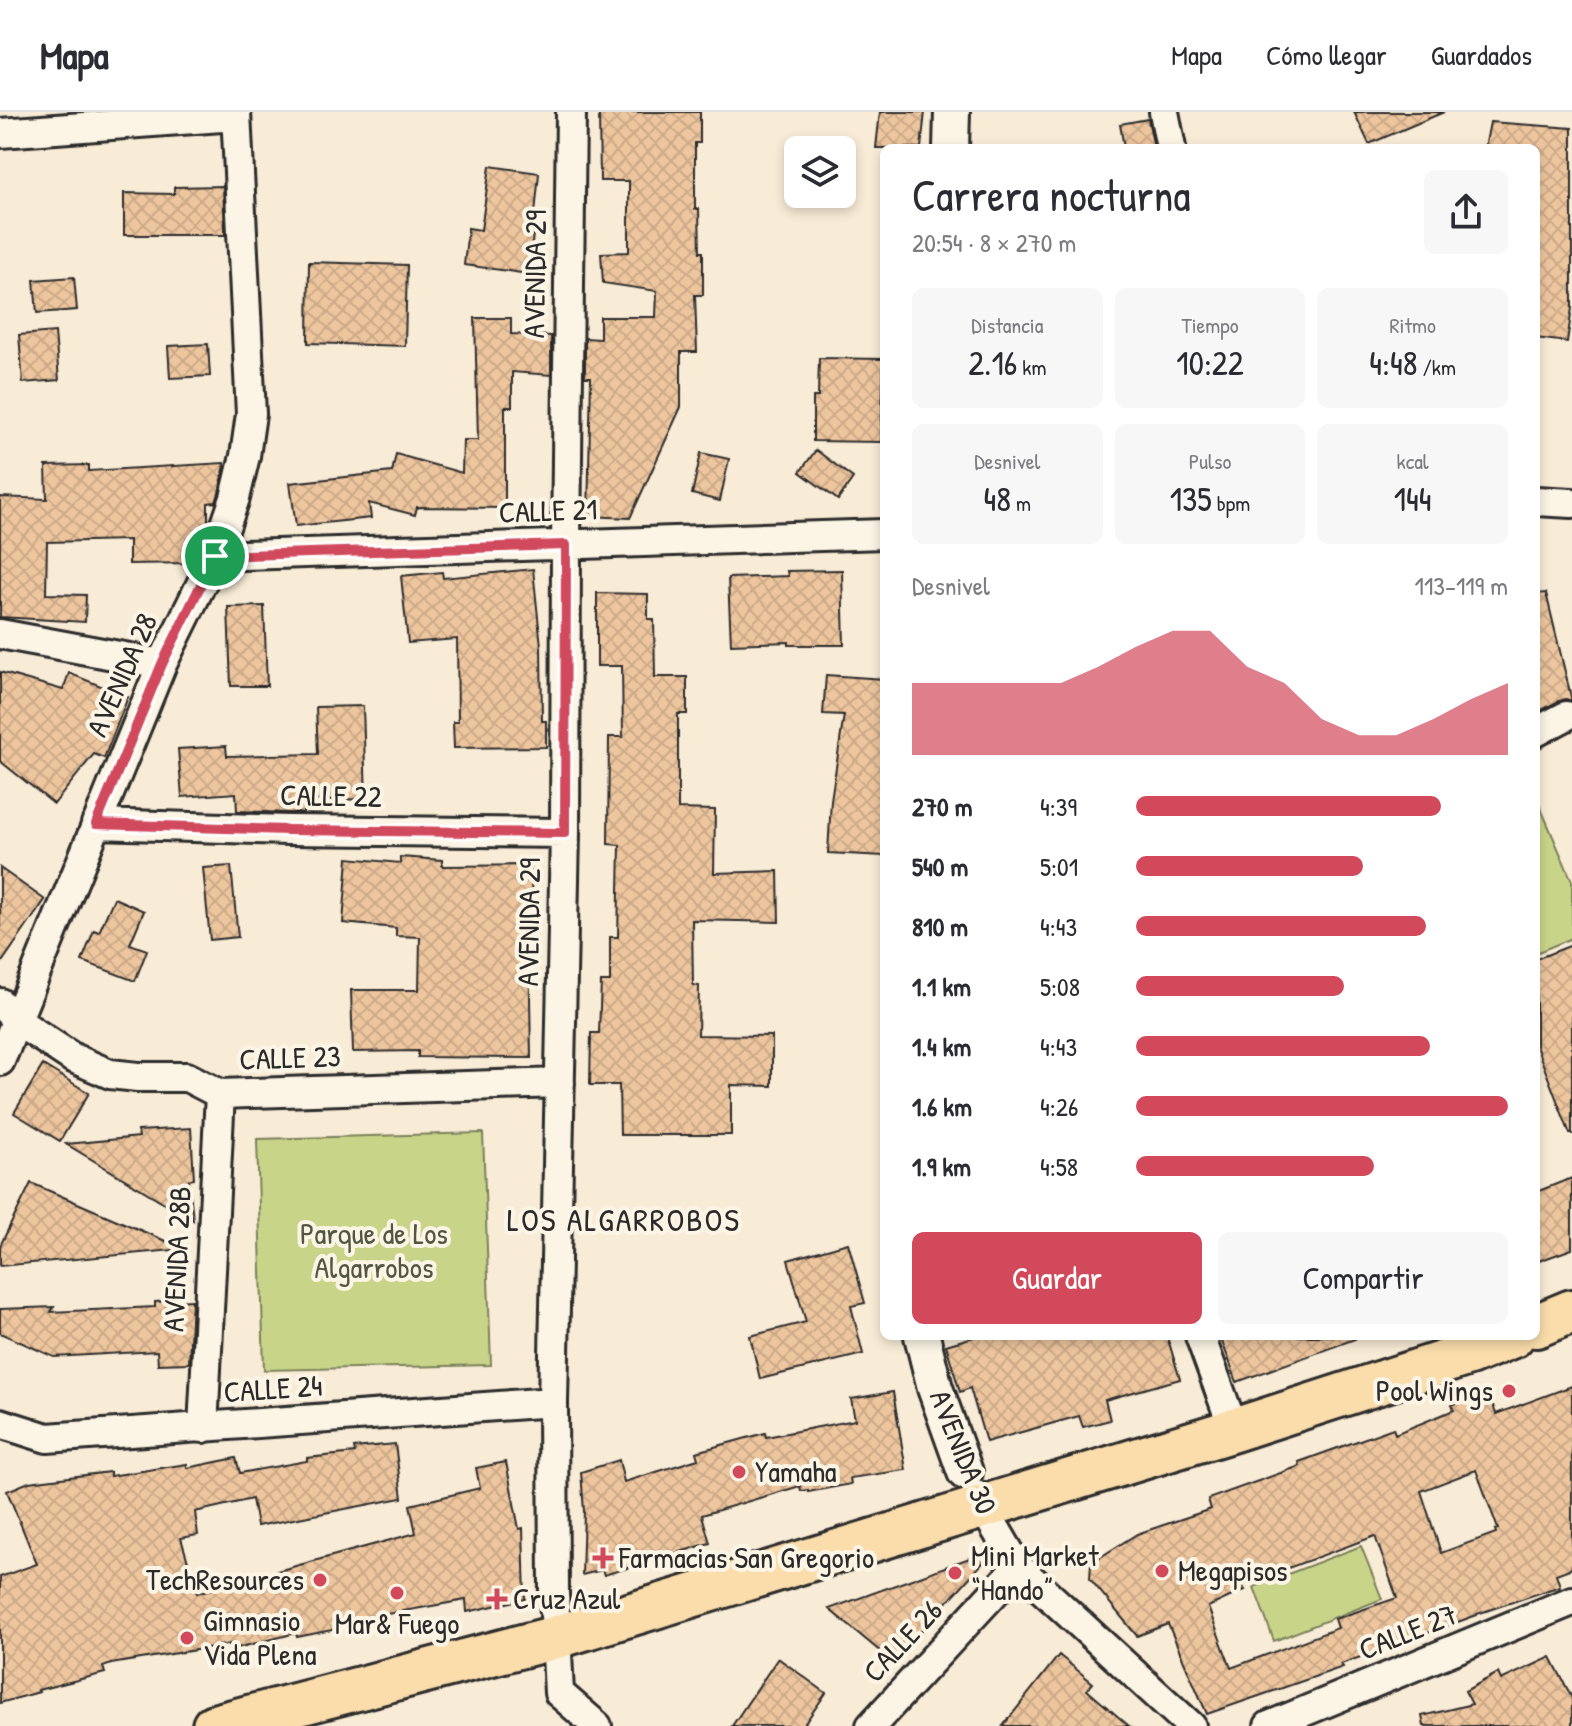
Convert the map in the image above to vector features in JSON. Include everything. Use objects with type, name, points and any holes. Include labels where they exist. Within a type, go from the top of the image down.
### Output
[{"type":"main road","points":[[1540,1324],[1572,1311]]},
{"type":"main road","points":[[214,1726],[305,1715],[414,1675],[557,1637],[973,1490],[1234,1430],[1465,1345],[1492,1340]]},
{"type":"street","name":"AVENIDA 29","points":[[571,112],[565,833],[553,1402],[554,1594],[559,1693],[597,1726]]},
{"type":"street","points":[[951,144],[952,112]]},
{"type":"street","points":[[1164,112],[1170,144]]},
{"type":"street","points":[[0,133],[236,114]]},
{"type":"street","name":"AVENIDA 28","points":[[0,1061],[8,1012],[96,824],[162,664],[215,556],[235,498],[251,414],[236,114]]},
{"type":"street","points":[[1540,501],[1572,503]]},
{"type":"street","name":"CALLE 21","points":[[215,556],[880,534]]},
{"type":"street","points":[[0,634],[162,664]]},
{"type":"street","points":[[1540,730],[1566,716]]},
{"type":"street","name":"CALLE 22","points":[[96,824],[565,833]]},
{"type":"street","name":"CALLE 23","points":[[8,1012],[73,1058],[110,1074],[187,1077],[220,1094],[560,1083]]},
{"type":"street","name":"AVENIDA 28B","points":[[203,1428],[220,1094]]},
{"type":"street","name":"AVENIDA 30","points":[[923,1340],[935,1388],[973,1490],[1018,1567],[1191,1726]]},
{"type":"street","points":[[1201,1340],[1234,1430]]},
{"type":"street","name":"CALLE 24","points":[[0,1423],[47,1438],[553,1402]]},
{"type":"street","name":"CALLE 26","points":[[871,1726],[1018,1567]]},
{"type":"street","name":"CALLE 27","points":[[1269,1726],[1572,1601]]},
{"type":"green space","points":[[1540,806],[1572,881],[1572,938],[1540,951]]},
{"type":"green space","name":"Parque de Los Algarrobos","points":[[483,1133],[491,1365],[264,1370],[257,1139]]},
{"type":"green space","points":[[1361,1546],[1382,1599],[1274,1641],[1254,1587]]},
{"type":"building","points":[[599,112],[700,112],[700,143],[695,143],[695,209],[699,209],[700,252],[703,252],[703,295],[695,295],[697,352],[681,352],[681,407],[630,518],[588,516],[591,377],[585,377],[585,338],[600,339],[600,317],[656,317],[657,291],[603,283],[601,253],[629,252],[629,181],[600,181]]},
{"type":"building","points":[[880,112],[925,112],[921,144],[880,144],[880,148],[876,148]]},
{"type":"building","points":[[1354,112],[1444,112],[1369,144]]},
{"type":"building","points":[[1148,119],[1153,144],[1123,144],[1120,124]]},
{"type":"building","points":[[1490,122],[1572,128],[1572,308],[1567,342],[1540,339],[1540,144],[1486,144]]},
{"type":"building","points":[[490,166],[539,173],[529,274],[464,265],[468,228],[481,230]]},
{"type":"building","points":[[223,186],[225,235],[124,235],[124,193],[174,194],[174,187]]},
{"type":"building","points":[[309,262],[407,265],[405,346],[308,343]]},
{"type":"building","points":[[74,277],[77,310],[37,313],[34,280]]},
{"type":"building","points":[[475,318],[511,318],[511,334],[551,336],[551,375],[512,372],[512,407],[505,407],[505,508],[417,507],[415,515],[369,503],[371,518],[296,526],[290,483],[392,472],[396,454],[462,473],[463,440],[478,440]]},
{"type":"building","points":[[55,332],[59,380],[23,383],[19,335]]},
{"type":"building","points":[[208,344],[210,376],[170,378],[168,346]]},
{"type":"building","points":[[819,358],[880,359],[880,442],[813,441],[813,397],[818,397]]},
{"type":"building","points":[[816,450],[853,478],[838,500],[800,472]]},
{"type":"building","points":[[701,453],[729,459],[720,501],[692,494]]},
{"type":"building","points":[[224,463],[219,493],[216,502],[208,503],[208,524],[193,563],[129,564],[129,540],[47,542],[46,594],[86,595],[85,622],[0,617],[0,497],[47,499],[46,466],[89,465],[89,471]]},
{"type":"building","points":[[533,569],[546,747],[454,748],[453,722],[458,722],[457,639],[408,643],[401,576],[442,572],[443,578]]},
{"type":"building","points":[[842,570],[844,645],[789,645],[789,642],[731,644],[728,578],[788,576],[787,571]]},
{"type":"building","points":[[597,593],[648,594],[648,619],[654,619],[655,677],[687,677],[687,714],[678,714],[678,809],[715,810],[714,873],[778,871],[779,922],[692,920],[693,985],[699,986],[698,1035],[772,1036],[772,1086],[731,1085],[731,1135],[620,1135],[619,1085],[590,1085],[591,1033],[599,1033],[601,982],[610,982],[610,937],[618,937],[620,845],[608,844],[609,737],[623,737],[622,666],[597,666]]},
{"type":"building","points":[[1546,593],[1572,701],[1559,701],[1540,711],[1540,594]]},
{"type":"building","points":[[264,606],[267,686],[231,686],[228,607]]},
{"type":"building","points":[[0,672],[63,690],[69,673],[128,697],[104,758],[94,754],[54,804],[0,761]]},
{"type":"building","points":[[826,675],[880,679],[880,856],[828,853],[831,800],[844,715],[823,714]]},
{"type":"building","points":[[363,706],[366,799],[303,801],[303,813],[288,813],[237,811],[236,793],[182,797],[178,749],[226,746],[227,756],[318,754],[316,707]]},
{"type":"building","points":[[400,857],[442,860],[442,866],[531,865],[531,1058],[418,1057],[418,1051],[353,1052],[351,990],[419,990],[420,937],[396,936],[396,928],[343,923],[348,858],[400,863]]},
{"type":"building","points":[[231,866],[238,937],[210,940],[203,868]]},
{"type":"building","points":[[0,868],[45,900],[0,965]]},
{"type":"building","points":[[114,898],[144,911],[130,944],[147,950],[135,981],[82,961],[94,930],[99,932]]},
{"type":"building","points":[[1572,945],[1572,1134],[1540,1056],[1540,957]]},
{"type":"building","points":[[43,1065],[89,1093],[60,1141],[14,1113]]},
{"type":"building","points":[[191,1128],[194,1179],[189,1180],[193,1220],[66,1144],[139,1137],[138,1131]]},
{"type":"building","points":[[1572,1178],[1572,1249],[1540,1261],[1540,1190]]},
{"type":"building","points":[[31,1183],[184,1249],[0,1266],[0,1246]]},
{"type":"building","points":[[848,1243],[865,1303],[851,1306],[863,1354],[760,1379],[750,1336],[806,1322],[788,1260]]},
{"type":"building","points":[[192,1300],[189,1363],[158,1364],[157,1351],[54,1357],[0,1333],[0,1309],[54,1307],[51,1312],[155,1307],[155,1302]]},
{"type":"building","points":[[963,1340],[1168,1340],[1180,1379],[1105,1400],[1110,1420],[1083,1427],[1079,1416],[986,1442],[970,1388],[960,1392],[946,1345]]},
{"type":"building","points":[[1221,1340],[1352,1340],[1237,1382]]},
{"type":"building","points":[[1572,1386],[1572,1568],[1556,1574],[1560,1586],[1207,1714],[1168,1624],[1137,1636],[1090,1579],[1091,1563],[1137,1534],[1211,1509],[1208,1499],[1300,1466],[1299,1462],[1393,1428],[1395,1434],[1454,1410],[1452,1405],[1488,1391],[1496,1414]],"holes":[[[1476,1470],[1498,1529],[1496,1533],[1441,1553],[1421,1491]],[[1375,1536],[1397,1598],[1335,1619],[1338,1628],[1231,1668],[1208,1607],[1245,1590],[1242,1585]]]},
{"type":"building","points":[[893,1392],[906,1470],[850,1478],[851,1484],[808,1492],[801,1491],[800,1486],[702,1515],[710,1543],[604,1575],[602,1570],[582,1575],[584,1511],[581,1472],[619,1460],[624,1482],[698,1459],[696,1452],[765,1433],[766,1437],[855,1420],[851,1399]]},
{"type":"building","points":[[395,1444],[402,1498],[257,1526],[252,1499],[195,1512],[198,1535],[181,1538],[197,1593],[416,1533],[410,1505],[480,1488],[476,1468],[506,1462],[519,1529],[523,1528],[525,1599],[467,1612],[466,1600],[336,1623],[337,1629],[297,1637],[296,1633],[233,1649],[232,1644],[111,1664],[103,1667],[105,1673],[0,1703],[0,1577],[37,1564],[7,1491],[29,1482],[110,1472],[110,1476],[187,1464],[187,1468],[236,1458],[240,1473],[307,1461],[307,1458],[355,1453],[354,1448]]},
{"type":"building","points":[[989,1551],[991,1554],[893,1662],[829,1609]]},
{"type":"building","points":[[1059,1655],[1093,1683],[1087,1690],[1129,1726],[1003,1726]]},
{"type":"building","points":[[1551,1657],[1572,1698],[1572,1726],[1424,1726],[1422,1716],[1472,1704],[1465,1691],[1498,1673],[1501,1680]]},
{"type":"building","points":[[778,1658],[826,1693],[803,1726],[732,1726]]},
{"type":"place","name":"Pool Wings","points":[[1509,1391]]},
{"type":"place","name":"Yamaha","points":[[739,1472]]},
{"type":"place","name":"Farmacias San Gregorio","points":[[603,1558]]},
{"type":"place","name":"Megapisos","points":[[1162,1571]]},
{"type":"place","name":"Mini Market “Hando”","points":[[955,1573]]},
{"type":"place","name":"TechResources","points":[[320,1580]]},
{"type":"place","name":"Mar& Fuego","points":[[397,1593]]},
{"type":"place","name":"Cruz Azul","points":[[497,1599]]},
{"type":"place","name":"Gimnasio Vida Plena","points":[[187,1638]]},
{"type":"district","name":"LOS ALGARROBOS","points":[[624,1220]]},
{"type":"route","points":[[566,545],[565,833],[96,824],[162,664],[215,556],[566,545]]}]
